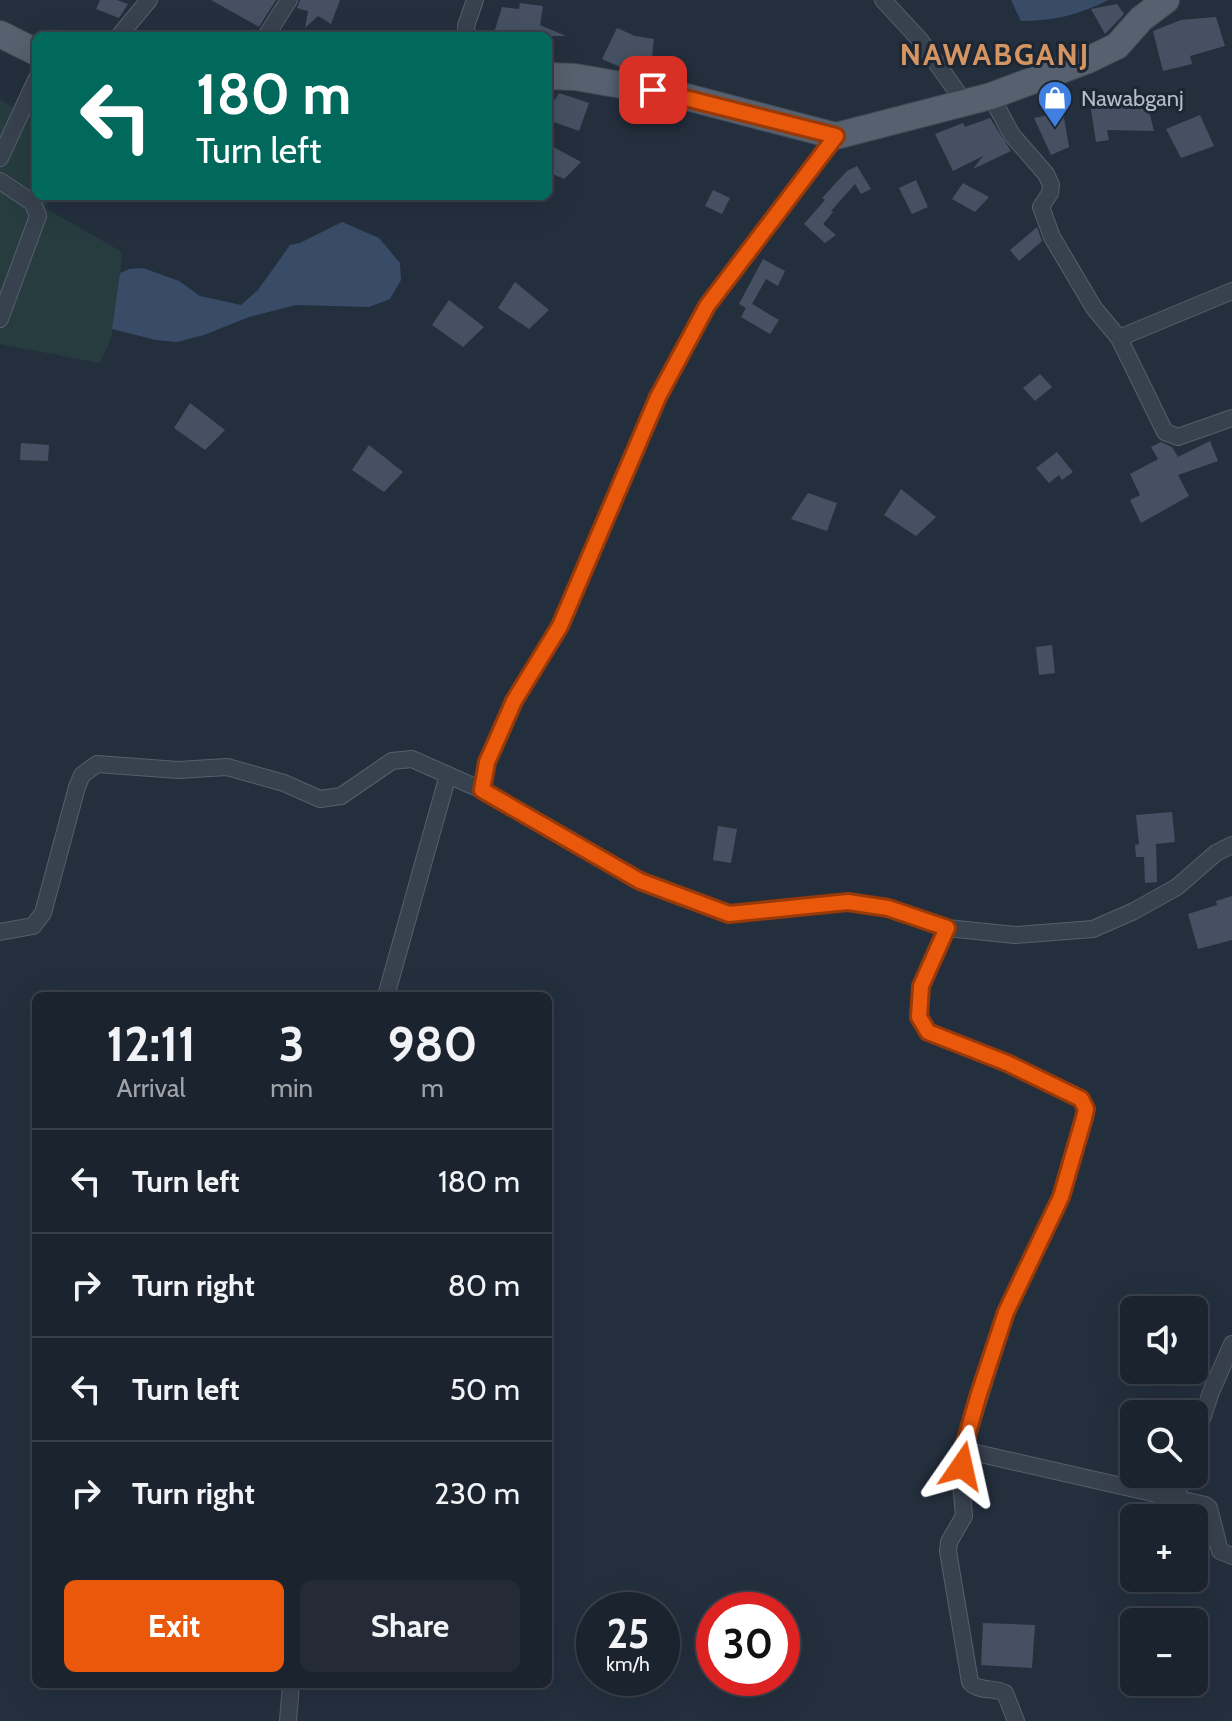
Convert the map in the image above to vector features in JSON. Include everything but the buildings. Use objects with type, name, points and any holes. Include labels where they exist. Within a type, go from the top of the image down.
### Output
[{"type":"main road","points":[[552,76],[575,77],[679,95],[836,136],[991,96],[1088,60],[1117,46],[1141,19],[1166,0]]},
{"type":"main road","points":[[0,34],[32,50]]},
{"type":"street","points":[[122,32],[149,0]]},
{"type":"street","points":[[269,32],[289,0]]},
{"type":"street","points":[[467,32],[475,0]]},
{"type":"street","points":[[883,0],[920,40],[965,103]]},
{"type":"street","points":[[0,158],[32,89]]},
{"type":"street","points":[[991,96],[1012,135],[1046,174],[1051,185],[1050,193],[1041,207],[1052,237],[1094,308],[1119,338],[1165,432],[1178,437],[1232,418]]},
{"type":"street","points":[[482,790],[487,762],[514,701],[560,626],[658,397],[707,306],[836,136]]},
{"type":"street","points":[[0,181],[33,203],[38,216],[0,319]]},
{"type":"street","points":[[1119,338],[1232,291]]},
{"type":"street","points":[[0,932],[33,926],[43,913],[77,787],[82,775],[97,764],[178,770],[227,767],[284,783],[320,799],[341,796],[392,761],[412,759],[482,790],[640,881],[729,914],[848,902],[888,908],[947,928],[1015,935],[1093,929],[1177,887],[1216,853],[1232,845]]},
{"type":"street","points":[[387,992],[448,775]]},
{"type":"street","points":[[947,928],[921,986],[919,1017],[928,1032],[1007,1063],[1069,1093],[1081,1099],[1086,1109],[1061,1197],[1006,1312],[963,1450],[961,1482],[964,1516],[949,1542],[970,1682],[978,1688],[997,1689],[1005,1693],[1016,1721]]},
{"type":"street","points":[[1208,1401],[1232,1344]]},
{"type":"street","points":[[963,1450],[1209,1508],[1220,1551],[1232,1556]]},
{"type":"street","points":[[1176,1498],[1179,1488]]},
{"type":"street","points":[[288,1721],[291,1688]]},
{"type":"green space","points":[[0,100],[32,118],[32,200],[49,200],[45,208],[122,252],[114,324],[99,363],[0,344]]},
{"type":"water","points":[[1011,0],[1108,0],[1066,16],[1021,21]]},
{"type":"water","points":[[342,222],[379,238],[400,263],[401,280],[390,299],[369,307],[296,305],[249,317],[177,342],[112,329],[120,273],[143,268],[179,281],[200,296],[241,305],[258,290],[290,245]]},
{"type":"place","name":"Nawabganj","points":[[1055,129]]},
{"type":"district","name":"NAWABGANJ","points":[[995,55]]},
{"type":"route","points":[[653,90],[836,136],[707,306],[658,397],[560,626],[514,701],[487,762],[482,790],[640,881],[729,914],[848,902],[888,908],[947,928],[921,986],[919,1017],[928,1032],[1007,1063],[1081,1099],[1086,1109],[1061,1197],[1006,1312],[978,1397],[963,1450],[962,1466]]}]
